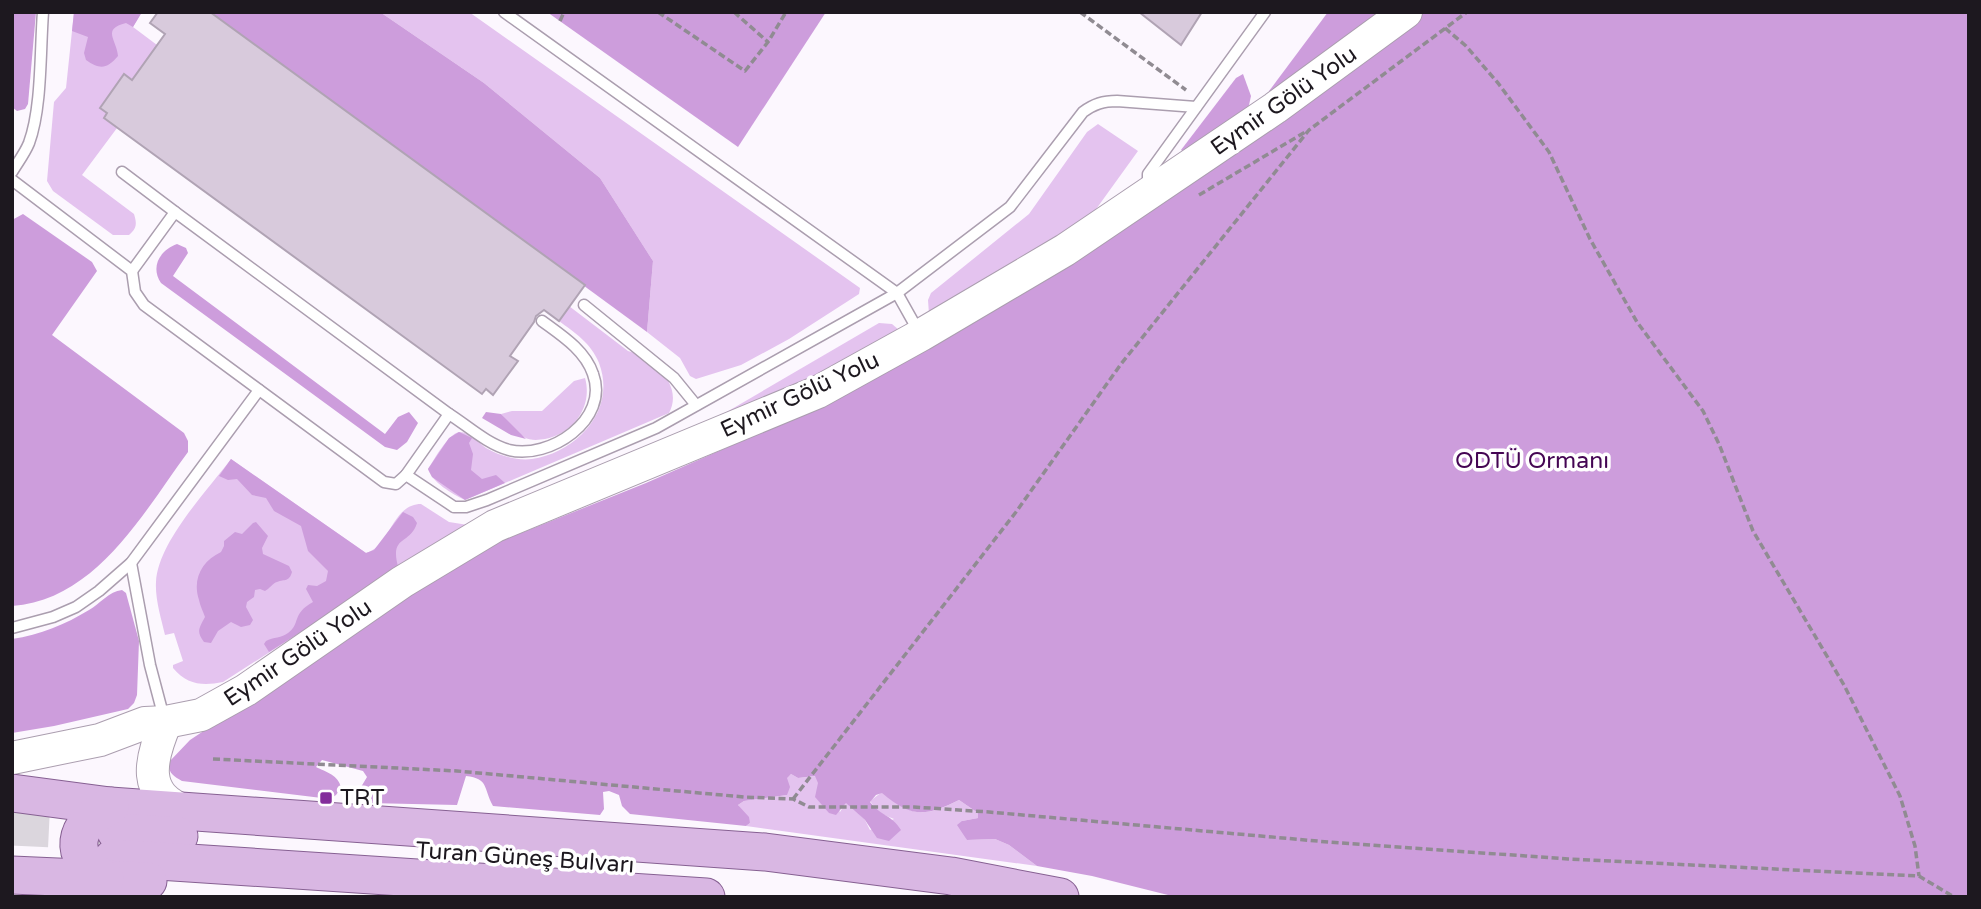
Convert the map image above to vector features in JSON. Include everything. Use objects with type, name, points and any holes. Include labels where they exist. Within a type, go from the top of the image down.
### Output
[{"type":"main road","points":[[12,793],[111,844],[408,897]]},
{"type":"main road","points":[[12,875],[111,844],[188,812],[765,852],[951,876],[1060,897]]},
{"type":"main road","name":"Turan Güneş Bulvarı","points":[[111,844],[706,897]]},
{"type":"main road","name":"Turan Güneş Bulvarı","points":[[111,844],[758,874],[934,897]]},
{"type":"street","name":"Eymir Gölü Yolu","points":[[12,758],[100,740],[145,723],[201,715],[246,690],[402,582],[495,526],[818,392],[1065,250],[1355,52],[1406,12]]},
{"type":"street","points":[[12,786],[60,760],[138,742],[166,722]]},
{"type":"street","points":[[166,722],[156,746],[153,777],[163,799],[175,808],[188,812]]},
{"type":"lane","points":[[12,172],[22,158],[32,133],[38,95],[43,12]]},
{"type":"lane","points":[[504,12],[897,293],[921,335]]},
{"type":"lane","points":[[1149,194],[1148,174],[1265,12]]},
{"type":"lane","points":[[406,475],[444,503],[454,507],[466,507],[656,428],[897,293],[1010,207],[1083,112],[1091,106],[1103,101],[1198,104]]},
{"type":"lane","points":[[122,172],[449,414],[494,444],[519,452],[547,449],[570,435],[581,424],[594,401],[594,375],[587,362],[578,350],[542,321]]},
{"type":"lane","points":[[12,180],[132,271]]},
{"type":"lane","points":[[175,212],[132,271],[135,292],[144,305],[259,390],[384,482],[396,484],[406,475],[449,414]]},
{"type":"lane","points":[[584,305],[674,377],[696,405]]},
{"type":"lane","points":[[12,628],[53,617],[76,607],[99,592],[131,563],[259,390]]},
{"type":"lane","points":[[131,563],[150,665],[166,722]]},
{"type":"path","points":[[560,21],[565,12]]},
{"type":"path","points":[[658,12],[745,71],[786,12]]},
{"type":"path","points":[[734,12],[768,41]]},
{"type":"path","points":[[1080,12],[1198,104]]},
{"type":"path","points":[[1199,195],[1309,130],[1467,12]]},
{"type":"path","points":[[1445,28],[1466,46],[1498,83],[1549,152],[1590,239],[1637,322],[1703,411],[1753,531],[1844,685],[1900,796],[1915,846],[1919,876]]},
{"type":"path","points":[[793,799],[1016,512],[1121,364],[1309,130]]},
{"type":"path","points":[[213,760],[457,771],[793,799],[809,807],[914,807],[989,811],[1328,842],[1555,858],[1919,876],[1954,897]]},
{"type":"shaded area","points":[[74,12],[142,12],[133,27],[157,45],[132,80],[124,75],[100,107],[107,113],[104,118],[117,128],[82,175],[134,214],[136,226],[129,235],[113,235],[53,191],[47,181],[54,102],[66,88]]},
{"type":"shaded area","points":[[380,12],[469,12],[860,288],[859,294],[789,339],[741,365],[696,379],[690,376],[680,358],[647,332],[653,261],[600,178],[484,83]]},
{"type":"shaded area","points":[[1098,124],[1138,151],[1094,212],[1082,223],[929,314],[928,300],[931,293],[1029,214],[1087,132]]},
{"type":"shaded area","points":[[569,306],[628,351],[647,360],[664,374],[672,392],[673,403],[669,413],[465,500],[449,491],[438,483],[428,469],[450,437],[459,432],[466,433],[486,448],[503,456],[532,459],[564,448],[589,426],[598,412],[603,380],[592,350],[559,321]]},
{"type":"shaded area","points":[[879,323],[892,324],[899,330],[803,388],[682,438]]},
{"type":"shaded area","points":[[585,378],[587,388],[584,408],[573,424],[555,436],[540,440],[526,438],[501,414],[512,411],[542,411],[574,381]]},
{"type":"shaded area","points":[[231,459],[366,553],[381,543],[397,518],[411,506],[421,504],[449,522],[468,525],[223,682],[196,683],[184,678],[173,668],[173,665],[183,661],[174,633],[165,635],[157,602],[156,582],[165,550],[174,534]]},
{"type":"shaded area","points":[[791,774],[798,778],[816,776],[840,812],[846,802],[865,820],[870,830],[894,819],[879,813],[870,801],[882,792],[902,807],[919,812],[937,810],[959,800],[978,813],[978,818],[962,821],[967,840],[995,839],[1009,845],[1037,866],[746,826],[750,823],[738,805],[744,801],[787,795],[787,777]]},
{"type":"green space","points":[[12,12],[36,12],[28,104],[25,109],[17,111],[12,107]]},
{"type":"green space","points":[[74,12],[142,12],[133,27],[126,23],[114,28],[112,36],[118,56],[103,67],[86,60],[84,53],[88,37],[72,31]]},
{"type":"green space","points":[[210,12],[380,12],[484,83],[600,178],[653,261],[647,332]]},
{"type":"green space","points":[[547,12],[826,12],[738,147]]},
{"type":"green space","points":[[1328,12],[1389,12],[1277,93],[1269,91]]},
{"type":"green space","name":"ODTÜ Ormanı","points":[[1406,12],[1969,12],[1969,897],[1176,897],[1092,876],[1037,866],[1009,845],[995,839],[967,840],[957,825],[962,821],[978,818],[978,813],[959,800],[937,810],[919,812],[902,807],[882,793],[876,795],[870,802],[901,830],[889,841],[877,838],[865,820],[846,803],[836,815],[829,813],[815,797],[818,783],[815,776],[798,778],[791,774],[787,778],[790,787],[787,795],[744,801],[738,805],[749,817],[750,823],[746,826],[630,814],[622,806],[619,795],[609,791],[603,792],[604,809],[600,815],[493,806],[482,782],[466,776],[457,805],[368,803],[359,797],[358,792],[367,777],[363,771],[322,760],[316,767],[335,777],[341,788],[330,799],[182,781],[170,772],[169,762],[190,740],[484,548],[646,483],[819,407]]},
{"type":"green space","points":[[1243,74],[1251,96],[1247,114],[1188,155],[1181,150],[1236,78]]},
{"type":"green space","points":[[23,214],[92,262],[97,271],[52,335],[184,433],[188,441],[188,452],[135,526],[93,571],[69,588],[42,600],[12,606],[12,220]]},
{"type":"green space","points":[[177,244],[186,248],[188,253],[173,276],[385,434],[398,417],[409,412],[418,423],[407,442],[397,450],[385,447],[161,283],[156,271],[158,260],[166,250]]},
{"type":"green space","points":[[486,412],[501,414],[526,439],[511,435],[482,418]]},
{"type":"green space","points":[[459,432],[472,438],[469,443],[473,454],[471,470],[482,479],[496,475],[505,483],[465,500],[432,477],[428,469],[449,438]]},
{"type":"green space","points":[[231,459],[366,553],[374,550],[403,512],[413,517],[417,523],[414,530],[398,545],[396,551],[399,570],[269,652],[264,644],[266,641],[292,630],[302,611],[313,602],[306,589],[308,585],[317,586],[326,581],[328,571],[308,551],[301,526],[274,511],[266,498],[252,495],[237,479],[228,480],[219,476]]},
{"type":"green space","points":[[256,522],[268,536],[262,548],[263,554],[289,566],[291,575],[265,591],[255,590],[254,597],[247,602],[246,607],[253,620],[250,625],[241,627],[231,622],[218,631],[211,643],[204,642],[199,633],[205,617],[197,592],[200,572],[209,560],[221,552],[224,541],[235,532],[242,534]]},
{"type":"green space","points":[[122,590],[126,593],[139,641],[137,695],[134,703],[128,709],[12,733],[12,639],[43,632],[62,624]]},
{"type":"building","points":[[158,12],[210,12],[585,285],[559,321],[544,310],[536,316],[510,356],[518,361],[493,395],[486,389],[482,394],[104,118],[107,113],[100,108],[124,74],[132,80],[165,34],[150,23]]},
{"type":"building","points":[[1139,12],[1202,12],[1181,45]]},
{"type":"tunnel","points":[[12,827],[114,832]]},
{"type":"place","name":"TRT","points":[[326,798]]}]
